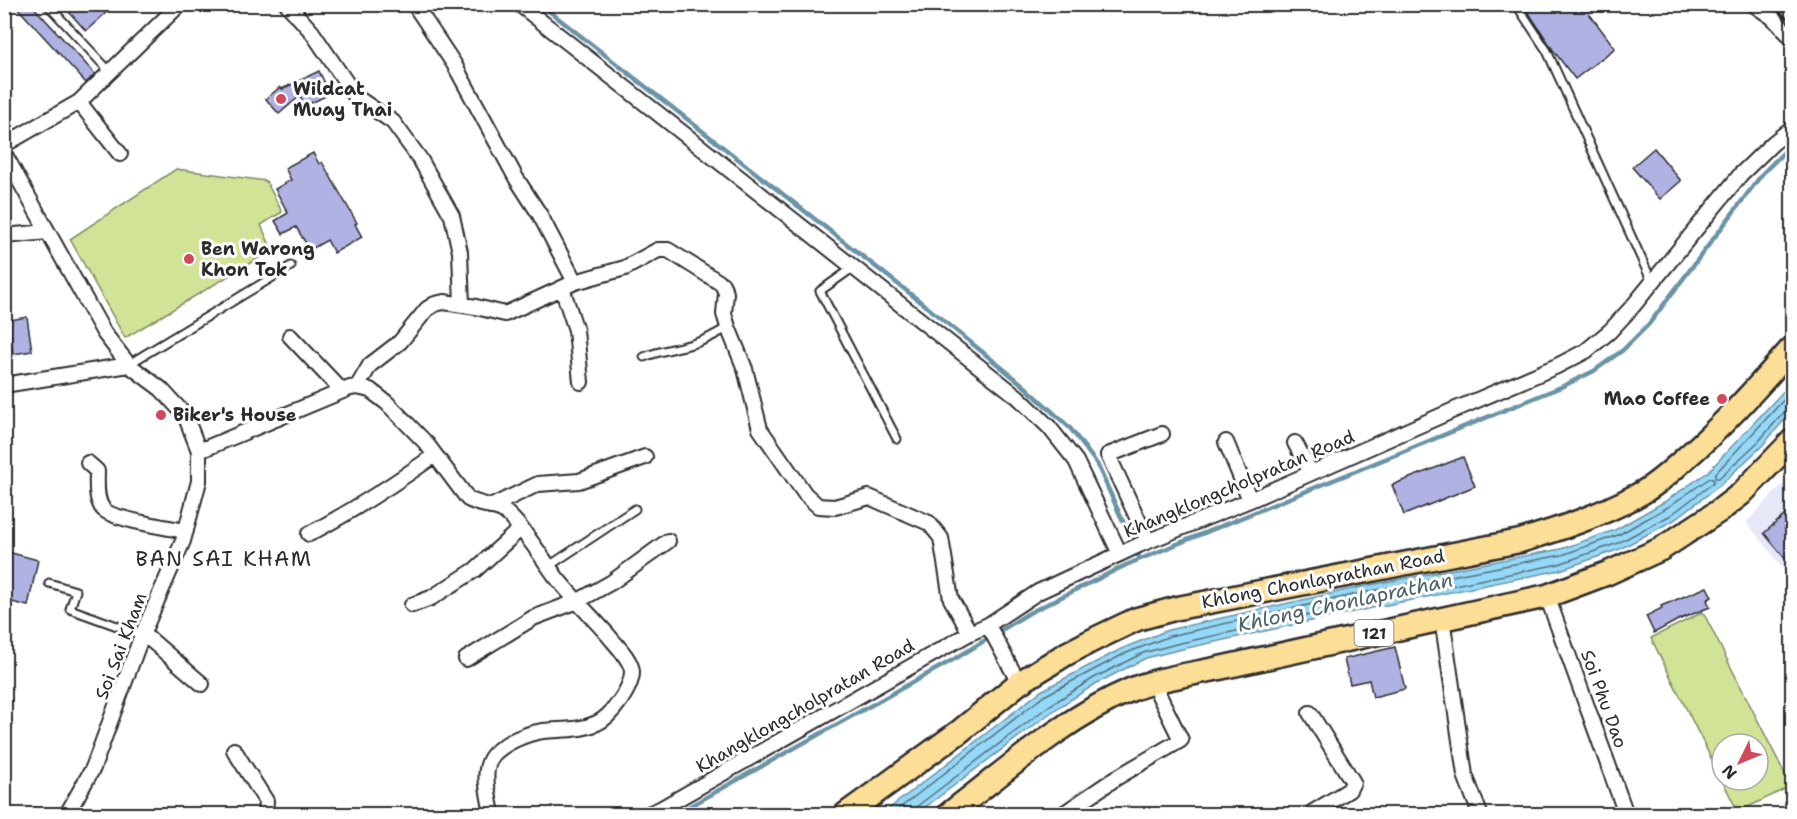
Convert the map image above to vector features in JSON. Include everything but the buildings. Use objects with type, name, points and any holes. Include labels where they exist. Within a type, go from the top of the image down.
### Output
[{"type":"main road","name":"Khlong Chonlaprathan Road","points":[[846,814],[959,732],[1019,683],[1066,654],[1137,620],[1178,608],[1520,541],[1604,512],[1638,495],[1667,475],[1741,407],[1792,348]]},
{"type":"main road","name":"121","points":[[950,814],[1056,731],[1131,690],[1169,678],[1547,596],[1608,573],[1661,549],[1719,511],[1741,494],[1792,442]]},
{"type":"main road","points":[[860,814],[959,732]]},
{"type":"main road","points":[[934,814],[990,783]]},
{"type":"street","points":[[4,146],[79,102],[180,4]]},
{"type":"street","points":[[414,4],[454,64],[516,178],[540,215],[575,282]]},
{"type":"street","points":[[519,4],[1018,397],[1049,427],[1076,461],[1120,554]]},
{"type":"street","points":[[1753,4],[1772,17],[1792,38]]},
{"type":"street","points":[[1784,4],[1792,12]]},
{"type":"street","points":[[289,6],[312,32],[356,97],[393,122],[420,159],[452,216],[460,252],[462,305]]},
{"type":"street","points":[[79,102],[120,154]]},
{"type":"street","name":"Khangklongcholpratan Road","points":[[648,814],[970,633],[989,628],[1038,592],[1143,543],[1250,500],[1586,351],[1610,331],[1634,306],[1741,174],[1792,128]]},
{"type":"street","name":"Soi Sai Kham","points":[[4,153],[104,333],[129,365],[161,389],[185,415],[199,451],[199,481],[186,531],[142,635],[93,768],[67,814]]},
{"type":"street","points":[[4,236],[48,232]]},
{"type":"street","points":[[357,387],[370,364],[400,342],[427,309],[435,304],[444,302],[505,314],[575,282],[625,268],[658,250],[668,250],[722,284],[726,293],[724,314],[745,369],[760,429],[805,495],[818,506],[835,507],[869,497],[928,523],[941,538],[951,599],[970,633]]},
{"type":"street","points":[[562,288],[576,330],[581,382]]},
{"type":"street","points":[[290,336],[342,391]]},
{"type":"street","points":[[4,385],[129,365]]},
{"type":"street","points":[[199,451],[342,391],[357,387],[370,390],[387,403],[426,443],[468,499],[477,504],[502,510],[512,518],[549,566],[623,652],[632,671],[628,688],[614,708],[598,723],[573,730],[541,732],[514,741],[496,752],[487,763],[486,773],[492,814]]},
{"type":"street","points":[[1143,543],[1108,455],[1162,434]]},
{"type":"street","points":[[1226,442],[1250,500]]},
{"type":"street","points":[[1295,443],[1311,473]]},
{"type":"street","points":[[309,534],[348,514],[435,455]]},
{"type":"street","points":[[490,507],[538,484],[579,481],[645,457]]},
{"type":"street","points":[[88,463],[97,471],[98,494],[103,509],[114,516],[186,531]]},
{"type":"street","points":[[412,605],[431,598],[476,570],[520,529]]},
{"type":"street","points":[[466,659],[533,618],[578,601],[612,582],[668,541]]},
{"type":"street","name":"Soi Phu Dao","points":[[1547,596],[1626,814]]},
{"type":"street","points":[[1442,618],[1465,775],[1480,814]]},
{"type":"street","points":[[989,628],[1019,683]]},
{"type":"street","points":[[142,635],[152,640],[202,684]]},
{"type":"street","points":[[1063,814],[1116,778],[1181,740],[1153,683]]},
{"type":"street","points":[[1310,713],[1353,782],[1348,790],[1310,814]]},
{"type":"street","points":[[234,750],[266,801],[265,814]]},
{"type":"lane","points":[[47,4],[111,73]]},
{"type":"lane","points":[[1516,4],[1547,51],[1652,282]]},
{"type":"lane","points":[[129,365],[291,266]]},
{"type":"lane","points":[[854,267],[820,291],[897,439]]},
{"type":"lane","points":[[644,357],[663,350],[694,344],[728,327]]},
{"type":"lane","points":[[549,566],[635,509]]},
{"type":"lane","points":[[49,583],[76,591],[70,609],[142,635]]},
{"type":"shaded area","points":[[1792,474],[1792,601],[1785,571],[1746,523]]},
{"type":"green space","points":[[176,169],[266,181],[282,212],[261,225],[272,250],[125,338],[70,239]]},
{"type":"green space","points":[[1703,612],[1764,732],[1710,732],[1710,756],[1651,638]]},
{"type":"green space","points":[[1770,744],[1791,786],[1738,812],[1728,792],[1770,792]]},
{"type":"water","name":"Khlong Chonlaprathan","points":[[1792,382],[1792,411],[1762,446],[1719,486],[1674,520],[1620,549],[1560,570],[1367,609],[1146,658],[1097,683],[1053,711],[916,814],[882,814],[1041,691],[1121,649],[1168,630],[1365,586],[1561,549],[1615,530],[1664,502],[1708,472]]},
{"type":"waterway","points":[[540,4],[917,299],[1022,384],[1070,428],[1097,464],[1140,559]]},
{"type":"waterway","points":[[676,814],[958,657],[1029,613],[1126,565],[1561,387],[1594,371],[1623,350],[1649,324],[1763,173],[1792,144]]},
{"type":"place","name":"Wildcat Muay Thai","points":[[281,99]]},
{"type":"place","name":"Ben Warong Khon Tok","points":[[189,259]]},
{"type":"place","name":"Mao Coffee","points":[[1722,399]]},
{"type":"place","name":"Biker's House","points":[[161,415]]},
{"type":"district","name":"BAN SAI KHAM","points":[[224,559]]}]
